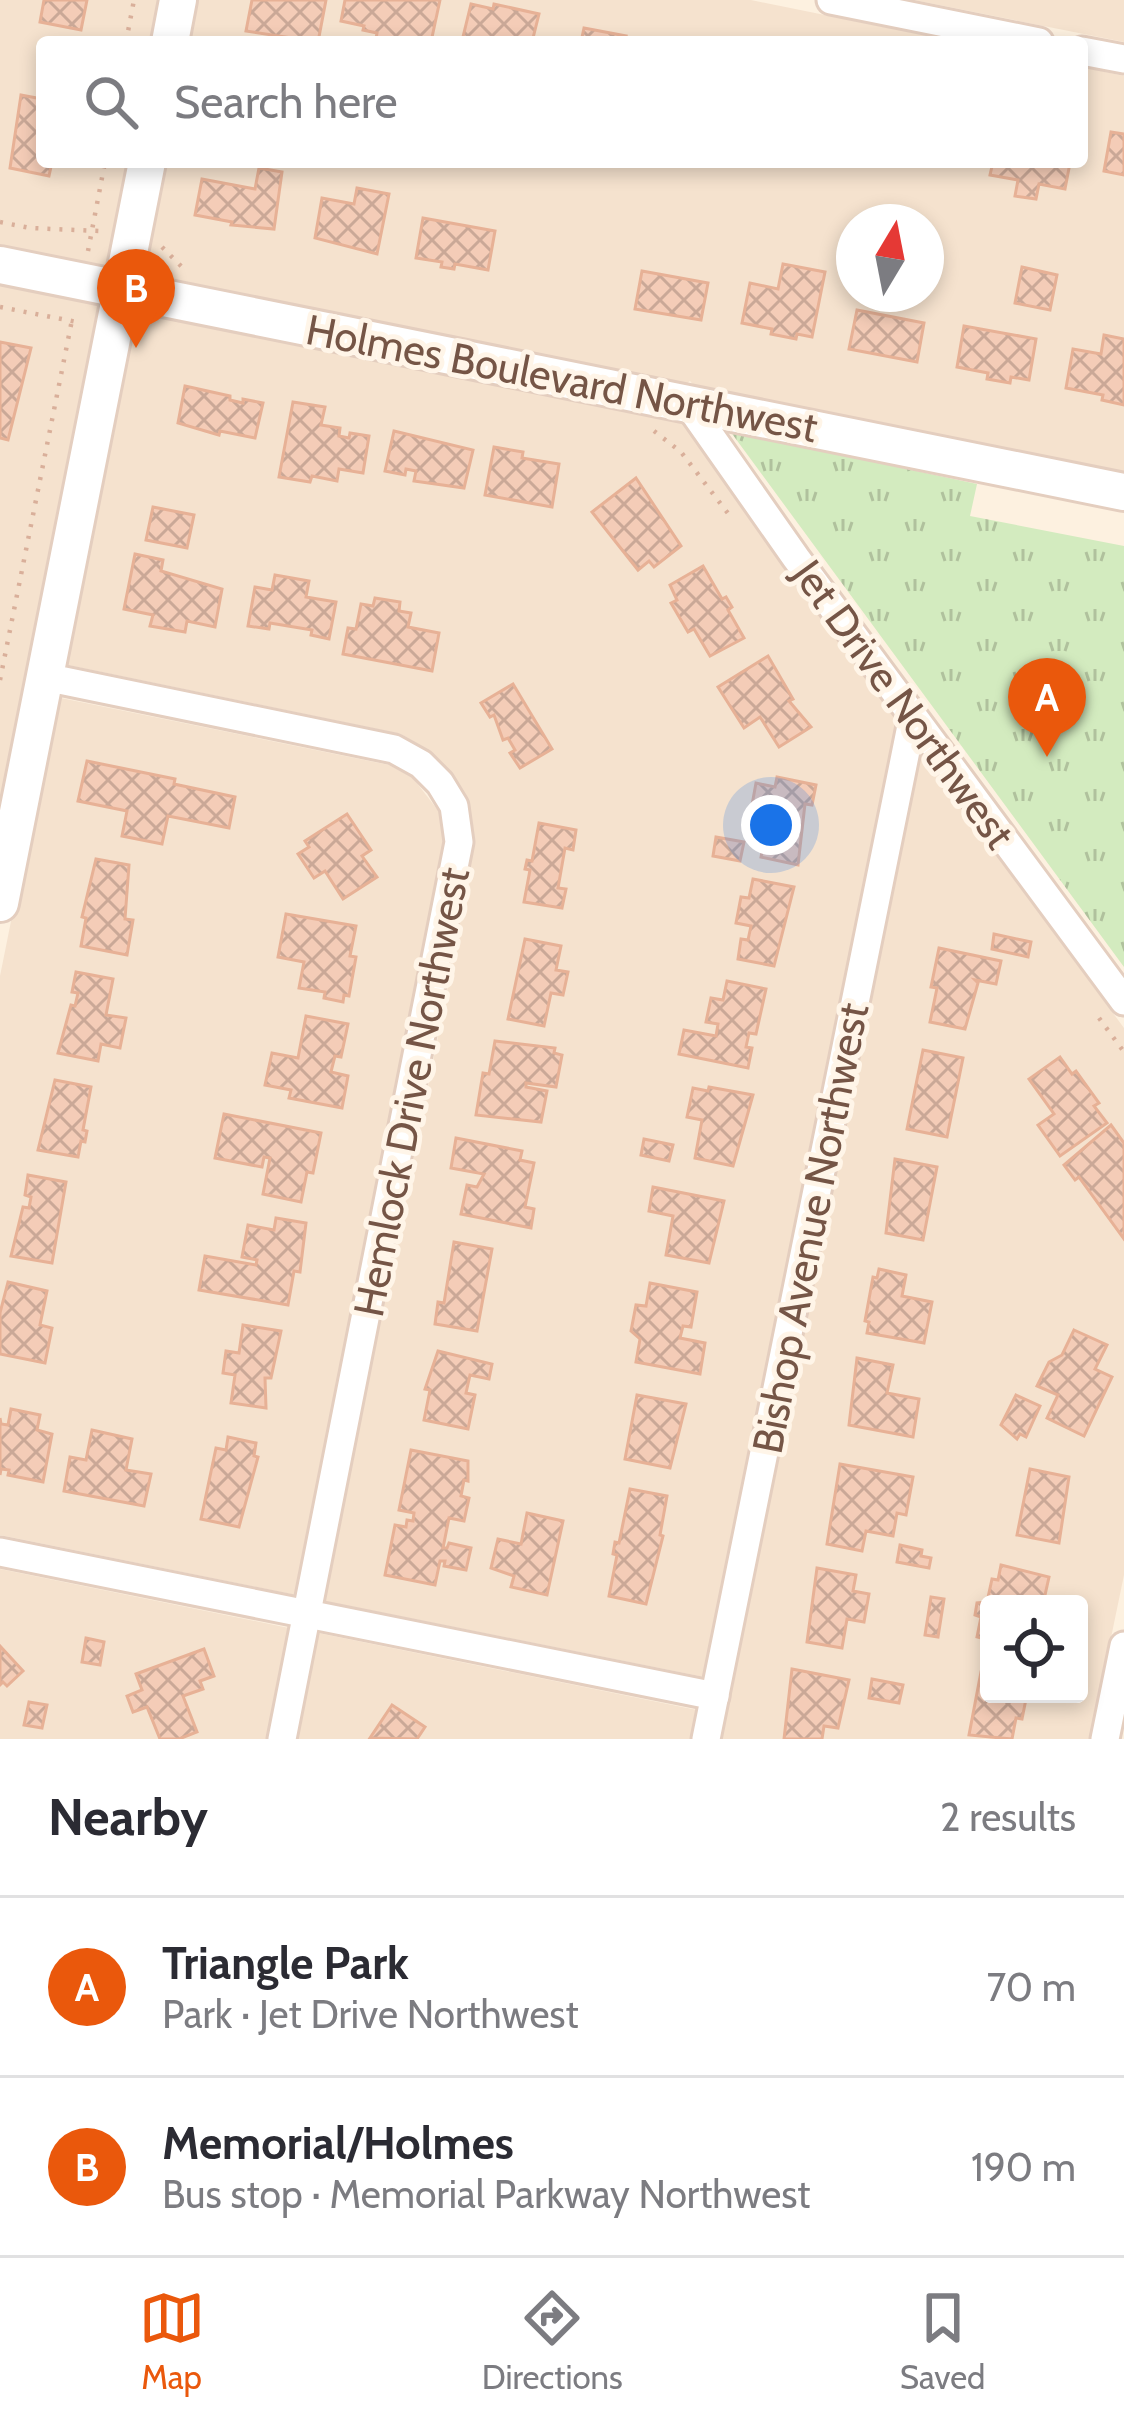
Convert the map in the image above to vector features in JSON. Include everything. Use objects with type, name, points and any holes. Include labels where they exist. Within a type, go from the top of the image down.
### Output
[{"type":"street","points":[[171,36],[178,0]]},
{"type":"street","points":[[830,0],[1009,36]]},
{"type":"street","points":[[1088,52],[1124,59]]},
{"type":"street","points":[[0,903],[146,168]]},
{"type":"street","name":"Holmes Boulevard Northwest","points":[[0,265],[1124,492]]},
{"type":"street","name":"Jet Drive Northwest","points":[[688,404],[1124,1001]]},
{"type":"street","name":"Hemlock Drive Northwest","points":[[45,677],[394,749],[421,764],[454,806],[459,842],[431,999],[282,1739]]},
{"type":"street","name":"Bishop Avenue Northwest","points":[[706,1739],[913,716]]},
{"type":"street","points":[[0,1552],[715,1696]]},
{"type":"street","points":[[1105,1739],[1124,1646]]},
{"type":"path","points":[[127,36],[134,0]]},
{"type":"path","points":[[0,680],[104,168]]},
{"type":"path","points":[[0,222],[92,230],[160,245],[183,268]]},
{"type":"path","points":[[0,307],[114,331]]},
{"type":"path","points":[[642,427],[681,452],[737,526]]},
{"type":"path","points":[[1096,1014],[1124,1052]]},
{"type":"shaded area","points":[[0,0],[163,0],[156,36],[36,36],[36,168],[131,168],[112,270],[0,247]]},
{"type":"shaded area","points":[[193,0],[751,0],[928,36],[185,36]]},
{"type":"shaded area","points":[[914,0],[1124,0],[1124,42]]},
{"type":"shaded area","points":[[1088,68],[1124,76],[1124,475],[696,388],[690,381],[684,386],[140,276],[160,168],[1088,168]]},
{"type":"shaded area","points":[[0,281],[105,302],[0,827]]},
{"type":"shaded area","points":[[133,308],[680,419],[897,721],[704,1677],[324,1601],[474,838],[468,802],[452,773],[431,752],[401,734],[63,664]]},
{"type":"shaded area","points":[[56,697],[389,765],[413,778],[440,813],[445,843],[417,996],[296,1595],[0,1535],[0,976]]},
{"type":"shaded area","points":[[921,752],[1124,1028],[1124,1575],[1090,1739],[721,1739]]},
{"type":"shaded area","points":[[0,1569],[289,1628],[267,1739],[0,1739]]},
{"type":"shaded area","points":[[318,1633],[697,1710],[691,1739],[296,1739]]},
{"type":"green space","points":[[730,431],[977,484],[970,516],[1124,546],[1124,967]]},
{"type":"building","points":[[44,0],[87,0],[81,30],[40,22]]},
{"type":"building","points":[[252,0],[326,0],[319,36],[246,31]]},
{"type":"building","points":[[345,0],[440,0],[432,36],[376,36],[363,30],[364,26],[341,21]]},
{"type":"building","points":[[471,4],[539,14],[534,36],[463,36]]},
{"type":"building","points":[[584,28],[626,36],[582,36]]},
{"type":"building","points":[[21,95],[36,98],[36,168],[51,168],[49,176],[10,168]]},
{"type":"building","points":[[1111,132],[1124,134],[1124,175],[1104,171]]},
{"type":"building","points":[[259,168],[282,172],[274,229],[195,215],[202,179],[255,189]]},
{"type":"building","points":[[992,168],[1069,168],[1065,189],[1039,184],[1036,199],[1015,196],[1018,180],[990,175]]},
{"type":"building","points":[[357,188],[389,194],[377,254],[315,238],[322,198],[354,204]]},
{"type":"building","points":[[423,218],[495,231],[488,270],[455,264],[454,269],[441,267],[442,262],[416,258]]},
{"type":"building","points":[[783,264],[825,272],[812,337],[771,334],[772,329],[742,323],[750,283],[778,289]]},
{"type":"building","points":[[1022,267],[1057,275],[1050,310],[1015,303]]},
{"type":"building","points":[[642,271],[708,283],[701,320],[635,309]]},
{"type":"building","points":[[857,312],[924,323],[917,362],[849,349]]},
{"type":"building","points":[[964,326],[1036,339],[1029,380],[987,379],[988,373],[957,367]]},
{"type":"building","points":[[1104,335],[1124,339],[1124,405],[1102,400],[1103,395],[1066,388],[1073,349],[1101,354]]},
{"type":"building","points":[[0,342],[31,348],[8,440],[0,438]]},
{"type":"building","points":[[185,386],[243,403],[243,399],[263,403],[255,438],[220,431],[219,435],[178,423]]},
{"type":"building","points":[[293,402],[325,407],[321,425],[340,428],[339,436],[369,436],[363,473],[339,469],[337,481],[279,477]]},
{"type":"building","points":[[394,431],[473,450],[464,488],[414,481],[416,471],[406,469],[405,475],[385,471]]},
{"type":"building","points":[[494,447],[559,464],[552,507],[485,495]]},
{"type":"building","points":[[636,478],[681,546],[654,567],[649,561],[638,570],[592,512]]},
{"type":"building","points":[[153,507],[194,515],[187,548],[146,540]]},
{"type":"building","points":[[135,554],[163,560],[161,571],[222,589],[215,627],[187,621],[185,632],[150,626],[153,615],[124,609]]},
{"type":"building","points":[[703,566],[732,607],[728,610],[744,638],[710,656],[671,603],[677,600],[670,585]]},
{"type":"building","points":[[275,575],[309,581],[306,597],[336,602],[329,639],[311,635],[312,630],[270,623],[269,629],[248,626],[255,587],[272,590]]},
{"type":"building","points":[[375,598],[400,602],[399,611],[411,613],[408,627],[439,633],[432,671],[343,654],[348,628],[356,629],[361,604],[373,606]]},
{"type":"building","points":[[768,656],[793,699],[789,701],[811,727],[779,747],[760,717],[744,728],[718,687]]},
{"type":"building","points":[[513,684],[552,749],[520,768],[510,753],[515,750],[508,738],[503,740],[494,715],[490,717],[481,703]]},
{"type":"building","points":[[87,761],[235,797],[229,828],[168,816],[162,844],[122,836],[127,811],[78,801]]},
{"type":"building","points":[[777,777],[816,785],[812,805],[805,804],[798,865],[761,857],[766,831],[748,827],[756,783],[775,787]]},
{"type":"building","points":[[347,814],[371,850],[362,856],[377,877],[343,899],[325,871],[314,878],[298,854],[309,847],[305,841]]},
{"type":"building","points":[[539,823],[576,830],[573,850],[565,848],[558,888],[566,889],[562,908],[524,902],[530,870],[525,869],[527,860],[532,861]]},
{"type":"building","points":[[716,837],[744,842],[740,861],[713,856]]},
{"type":"building","points":[[96,859],[129,865],[125,919],[133,920],[127,955],[81,946],[86,918],[82,917]]},
{"type":"building","points":[[753,879],[794,887],[774,966],[738,959],[741,939],[748,940],[751,926],[736,923],[741,897],[749,898]]},
{"type":"building","points":[[286,914],[356,926],[350,956],[356,957],[349,996],[344,995],[343,1002],[324,998],[325,992],[299,988],[304,962],[278,957]]},
{"type":"building","points":[[994,934],[1031,942],[1028,957],[992,949]]},
{"type":"building","points":[[525,939],[561,946],[556,970],[568,972],[563,995],[551,993],[544,1026],[508,1019]]},
{"type":"building","points":[[939,948],[1001,961],[996,984],[975,980],[965,1029],[930,1022]]},
{"type":"building","points":[[76,972],[113,979],[106,1015],[126,1018],[120,1048],[101,1044],[98,1061],[58,1053],[78,993],[72,992]]},
{"type":"building","points":[[727,981],[766,989],[756,1034],[749,1033],[748,1068],[679,1054],[684,1030],[716,1036],[718,1024],[706,1022],[711,998],[723,1000]]},
{"type":"building","points":[[306,1016],[348,1024],[341,1057],[335,1056],[331,1072],[348,1076],[342,1108],[289,1098],[291,1090],[265,1085],[272,1053],[298,1058]]},
{"type":"building","points":[[495,1041],[555,1048],[554,1053],[562,1055],[556,1087],[526,1083],[526,1087],[547,1091],[541,1122],[476,1115],[483,1073],[489,1074]]},
{"type":"building","points":[[923,1050],[963,1058],[947,1137],[907,1129]]},
{"type":"building","points":[[1060,1057],[1099,1103],[1094,1106],[1107,1123],[1060,1156],[1038,1125],[1054,1114],[1029,1079]]},
{"type":"building","points":[[55,1080],[91,1087],[85,1142],[81,1141],[78,1157],[38,1150]]},
{"type":"building","points":[[709,1087],[753,1095],[733,1166],[695,1158],[702,1120],[687,1117],[693,1088],[708,1091]]},
{"type":"building","points":[[224,1114],[321,1133],[301,1202],[263,1194],[270,1158],[264,1157],[262,1167],[215,1158]]},
{"type":"building","points":[[1111,1125],[1124,1143],[1124,1239],[1079,1177],[1075,1180],[1064,1165]]},
{"type":"building","points":[[456,1138],[522,1151],[520,1160],[534,1163],[525,1207],[534,1209],[531,1228],[461,1214],[467,1185],[477,1187],[484,1174],[451,1168]]},
{"type":"building","points":[[644,1139],[673,1145],[669,1161],[641,1155]]},
{"type":"building","points":[[895,1159],[937,1167],[923,1240],[886,1233]]},
{"type":"building","points":[[28,1175],[66,1182],[52,1263],[11,1256],[23,1207],[29,1208],[31,1197],[25,1195]]},
{"type":"building","points":[[653,1187],[724,1201],[709,1263],[666,1255],[673,1216],[649,1211]]},
{"type":"building","points":[[276,1218],[306,1223],[300,1272],[294,1271],[288,1305],[199,1290],[205,1256],[256,1265],[257,1260],[242,1257],[248,1225],[274,1230]]},
{"type":"building","points":[[454,1242],[492,1249],[477,1331],[435,1324],[438,1302],[444,1303]]},
{"type":"building","points":[[879,1269],[906,1275],[902,1296],[932,1302],[924,1343],[867,1333],[873,1277],[877,1278]]},
{"type":"building","points":[[8,1282],[47,1291],[40,1325],[52,1328],[45,1363],[0,1354],[0,1313]]},
{"type":"building","points":[[650,1283],[697,1292],[691,1327],[683,1326],[680,1338],[705,1343],[700,1374],[636,1362],[640,1339],[631,1331],[636,1305],[646,1306]]},
{"type":"building","points":[[243,1325],[281,1331],[271,1378],[265,1378],[266,1408],[231,1403],[235,1375],[223,1373],[226,1351],[239,1353]]},
{"type":"building","points":[[1074,1330],[1107,1345],[1095,1369],[1112,1377],[1084,1436],[1047,1418],[1058,1395],[1037,1386],[1049,1362],[1062,1355]]},
{"type":"building","points":[[438,1351],[492,1364],[489,1379],[470,1375],[466,1393],[475,1395],[468,1429],[424,1420],[430,1390],[425,1389]]},
{"type":"building","points":[[857,1358],[893,1365],[887,1393],[919,1399],[913,1437],[849,1425]]},
{"type":"building","points":[[637,1395],[686,1404],[670,1468],[625,1459]]},
{"type":"building","points":[[1016,1395],[1040,1406],[1026,1437],[1020,1434],[1017,1439],[1001,1425]]},
{"type":"building","points":[[11,1409],[40,1415],[37,1430],[52,1434],[43,1482],[8,1475],[9,1470],[1,1469],[0,1475],[0,1418],[1,1424],[8,1425]]},
{"type":"building","points":[[92,1430],[132,1439],[126,1470],[151,1474],[144,1506],[64,1491],[70,1457],[86,1460]]},
{"type":"building","points":[[228,1437],[256,1443],[254,1456],[258,1457],[239,1527],[201,1519],[216,1448],[226,1450]]},
{"type":"building","points":[[411,1450],[468,1461],[468,1481],[464,1480],[461,1496],[469,1498],[464,1521],[449,1518],[443,1548],[449,1543],[471,1548],[466,1570],[440,1561],[435,1585],[385,1575],[395,1525],[406,1527],[407,1520],[413,1521],[414,1513],[399,1510]]},
{"type":"building","points":[[840,1464],[913,1477],[906,1515],[897,1513],[893,1536],[866,1531],[862,1551],[827,1544]]},
{"type":"building","points":[[1030,1469],[1069,1477],[1059,1543],[1017,1535]]},
{"type":"building","points":[[630,1489],[667,1496],[663,1536],[646,1604],[609,1596],[615,1542],[619,1543]]},
{"type":"building","points":[[527,1513],[563,1521],[547,1595],[511,1587],[514,1576],[491,1568],[498,1539],[521,1544]]},
{"type":"building","points":[[900,1545],[922,1550],[921,1556],[931,1558],[929,1568],[897,1562]]},
{"type":"building","points":[[1001,1565],[1049,1577],[1045,1595],[989,1595],[992,1579],[998,1580]]},
{"type":"building","points":[[817,1568],[856,1575],[853,1591],[869,1594],[864,1622],[847,1619],[842,1648],[807,1642]]},
{"type":"building","points":[[931,1597],[944,1599],[938,1637],[925,1635]]},
{"type":"building","points":[[86,1638],[104,1642],[100,1665],[82,1662]]},
{"type":"building","points":[[0,1646],[23,1671],[7,1686],[0,1685]]},
{"type":"building","points":[[204,1649],[214,1676],[200,1681],[203,1689],[183,1696],[197,1732],[160,1739],[147,1707],[133,1712],[127,1696],[142,1690],[136,1674]]},
{"type":"building","points":[[792,1669],[849,1680],[838,1728],[824,1726],[822,1739],[784,1739]]},
{"type":"building","points":[[980,1677],[980,1703],[1025,1703],[1012,1739],[969,1735]]},
{"type":"building","points":[[872,1679],[903,1685],[899,1703],[869,1698]]},
{"type":"building","points":[[29,1702],[47,1705],[42,1728],[24,1725]]},
{"type":"building","points":[[392,1705],[425,1727],[417,1739],[370,1738]]},
{"type":"place","name":"Memorial/Holmes","points":[[136,348]]},
{"type":"place","name":"Triangle Park","points":[[1047,757]]}]
